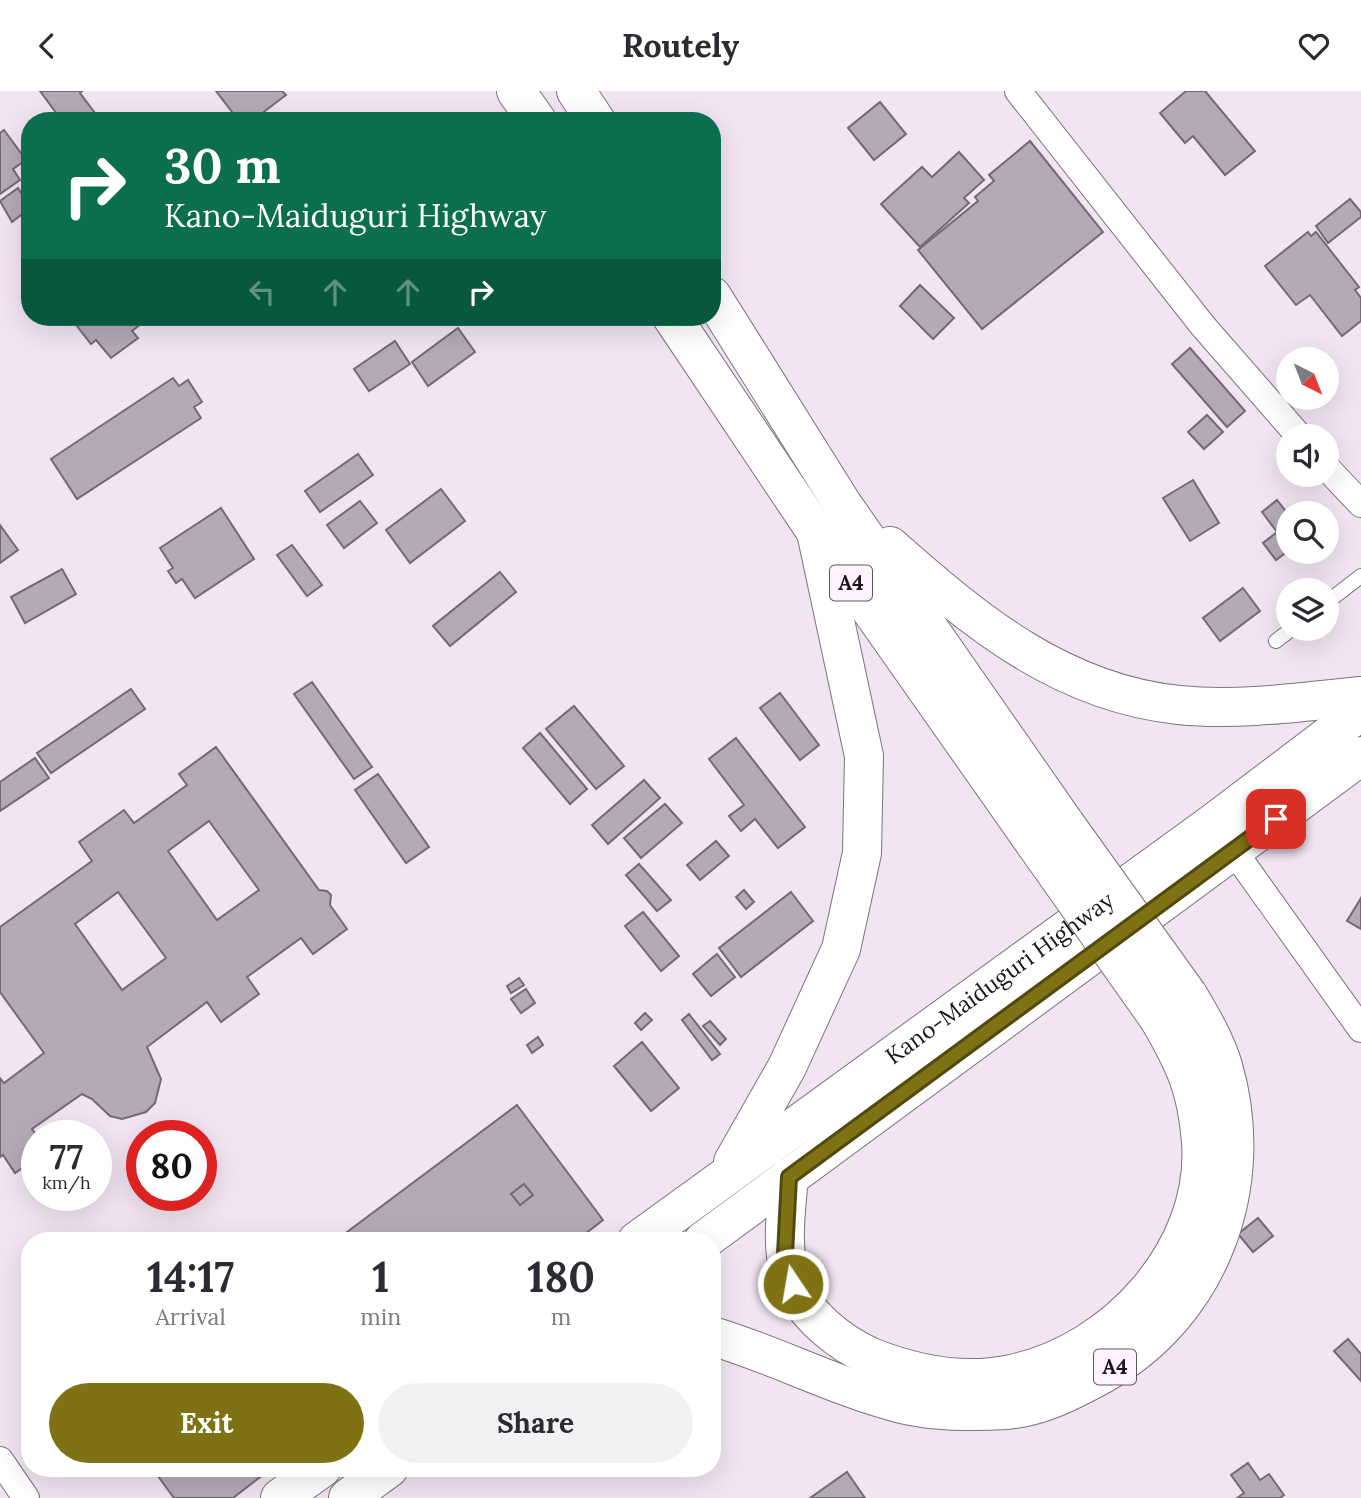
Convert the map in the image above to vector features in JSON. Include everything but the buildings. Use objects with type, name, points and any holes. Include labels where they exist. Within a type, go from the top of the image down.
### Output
[{"type":"highway","points":[[516,91],[531,112]]},
{"type":"highway","points":[[576,91],[590,112]]},
{"type":"highway","name":"A4","points":[[721,310],[1051,835],[1159,1019],[1187,1068],[1196,1101],[1202,1145],[1199,1183],[1189,1221],[1174,1256],[1151,1288],[1123,1316],[1089,1342],[1013,1374],[947,1378],[917,1373],[852,1349],[805,1305],[793,1284],[785,1254],[789,1177]]},
{"type":"highway","name":"A4","points":[[677,326],[816,532],[1051,835],[1188,995],[1223,1064],[1232,1108],[1235,1152],[1228,1205],[1212,1254],[1185,1304],[1156,1338],[1114,1368],[1039,1405],[1009,1410],[948,1411],[902,1404],[721,1339]]},
{"type":"highway","points":[[843,505],[959,607],[1045,665],[1108,691],[1179,705],[1263,706],[1361,697]]},
{"type":"highway","points":[[727,1173],[787,1067],[841,949],[862,853],[864,757],[816,532]]},
{"type":"highway","name":"Kano-Maiduguri Highway","points":[[649,1232],[1212,824],[1361,711]]},
{"type":"highway","name":"Kano-Maiduguri Highway","points":[[715,1232],[1361,756]]},
{"type":"highway","points":[[280,1498],[309,1477]]},
{"type":"highway","points":[[348,1498],[377,1477]]},
{"type":"street","points":[[1018,91],[1203,326],[1289,424]]},
{"type":"street","points":[[1339,481],[1361,504]]},
{"type":"street","points":[[1233,851],[1361,1029]]},
{"type":"street","points":[[0,1459],[25,1498]]},
{"type":"lane","points":[[1339,593],[1361,576]]},
{"type":"route","points":[[793,1284],[785,1254],[789,1177],[1276,819]]}]
